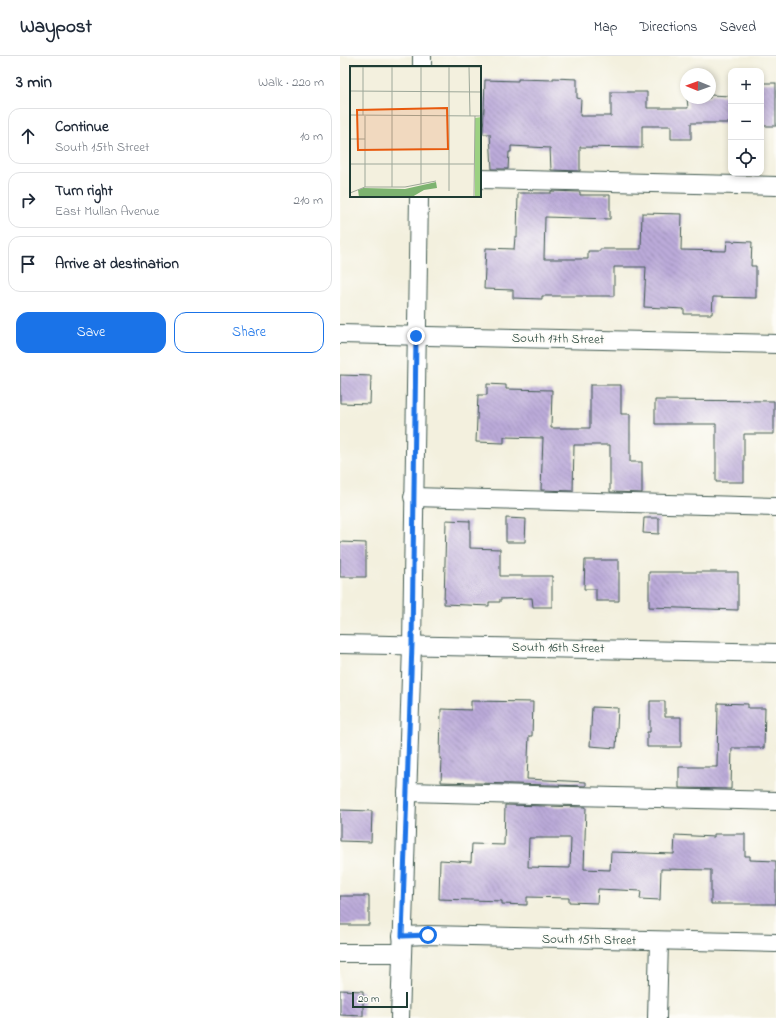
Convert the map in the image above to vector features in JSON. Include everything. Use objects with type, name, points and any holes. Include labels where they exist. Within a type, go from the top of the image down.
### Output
[{"type":"street","points":[[481,179],[776,186]]},
{"type":"street","points":[[400,1018],[412,644],[413,497],[419,197]]},
{"type":"street","name":"South 17th Street","points":[[340,334],[776,344]]},
{"type":"street","points":[[413,497],[776,507]]},
{"type":"street","name":"South 16th Street","points":[[340,644],[412,644],[776,653]]},
{"type":"street","points":[[407,792],[776,801]]},
{"type":"street","name":"South 15th Street","points":[[340,952],[402,945],[428,935],[776,944]]},
{"type":"street","points":[[657,1018],[659,941]]},
{"type":"building","points":[[553,78],[577,79],[577,98],[581,99],[580,116],[611,116],[611,92],[647,92],[647,108],[688,108],[688,104],[716,104],[716,95],[728,96],[728,123],[691,123],[691,139],[671,139],[671,126],[642,126],[642,148],[580,147],[580,171],[551,170],[550,148],[511,146],[511,152],[509,152],[508,169],[492,169],[490,134],[483,134],[485,80],[553,80]]},
{"type":"building","points":[[764,83],[776,83],[776,126],[764,126]]},
{"type":"building","points":[[551,191],[580,192],[580,195],[610,195],[610,219],[545,217],[544,259],[588,259],[588,251],[600,251],[600,249],[641,249],[642,213],[682,214],[681,250],[726,251],[727,241],[752,242],[751,266],[756,266],[756,298],[713,297],[712,314],[684,314],[684,309],[644,307],[646,267],[614,267],[614,296],[542,296],[542,299],[513,298],[513,290],[484,289],[486,248],[514,249],[515,237],[517,237],[518,193],[551,193]]},
{"type":"building","points":[[340,375],[371,376],[370,404],[340,403]]},
{"type":"building","points":[[487,384],[506,385],[506,389],[552,390],[551,428],[590,428],[590,385],[621,385],[621,414],[630,414],[630,462],[642,462],[642,493],[610,492],[610,445],[574,445],[573,491],[541,490],[543,438],[504,437],[504,443],[476,442],[478,395],[487,395]]},
{"type":"building","points":[[655,400],[774,401],[774,434],[744,434],[744,482],[716,482],[716,424],[655,424]]},
{"type":"building","points":[[506,518],[526,519],[525,542],[506,542]]},
{"type":"building","points":[[644,518],[659,518],[659,534],[643,533]]},
{"type":"building","points":[[446,520],[470,521],[470,548],[500,549],[500,576],[552,576],[552,607],[533,607],[532,598],[500,599],[500,602],[489,602],[489,606],[444,604]]},
{"type":"building","points":[[340,542],[366,543],[366,577],[340,577]]},
{"type":"building","points":[[585,560],[619,560],[619,601],[596,601],[596,589],[584,589]]},
{"type":"building","points":[[649,572],[738,572],[738,610],[649,607]]},
{"type":"building","points":[[471,701],[533,702],[532,736],[529,736],[527,779],[586,782],[586,786],[441,782],[441,709],[471,710]]},
{"type":"building","points":[[650,701],[665,701],[665,717],[681,717],[681,747],[647,747],[647,732],[650,732]]},
{"type":"building","points":[[718,703],[748,704],[748,708],[765,708],[764,748],[732,748],[731,789],[679,788],[679,767],[717,767]]},
{"type":"building","points":[[592,707],[618,708],[616,748],[590,746]]},
{"type":"building","points":[[505,805],[586,807],[584,869],[610,870],[611,852],[674,854],[675,835],[714,837],[714,834],[745,834],[745,856],[750,856],[750,860],[776,861],[776,904],[711,904],[711,870],[661,869],[660,900],[640,899],[641,891],[598,889],[597,903],[569,902],[569,898],[527,897],[527,905],[502,904],[502,901],[439,899],[440,860],[471,862],[472,844],[504,845]],"holes":[[[529,838],[571,838],[570,868],[528,867]]]},
{"type":"building","points":[[340,810],[372,811],[371,842],[340,841]]},
{"type":"building","points":[[340,896],[369,896],[369,925],[340,925]]},
{"type":"building","points":[[340,990],[363,991],[363,1016],[340,1015]]},
{"type":"route","points":[[416,336],[412,644],[402,936],[428,935]]}]
